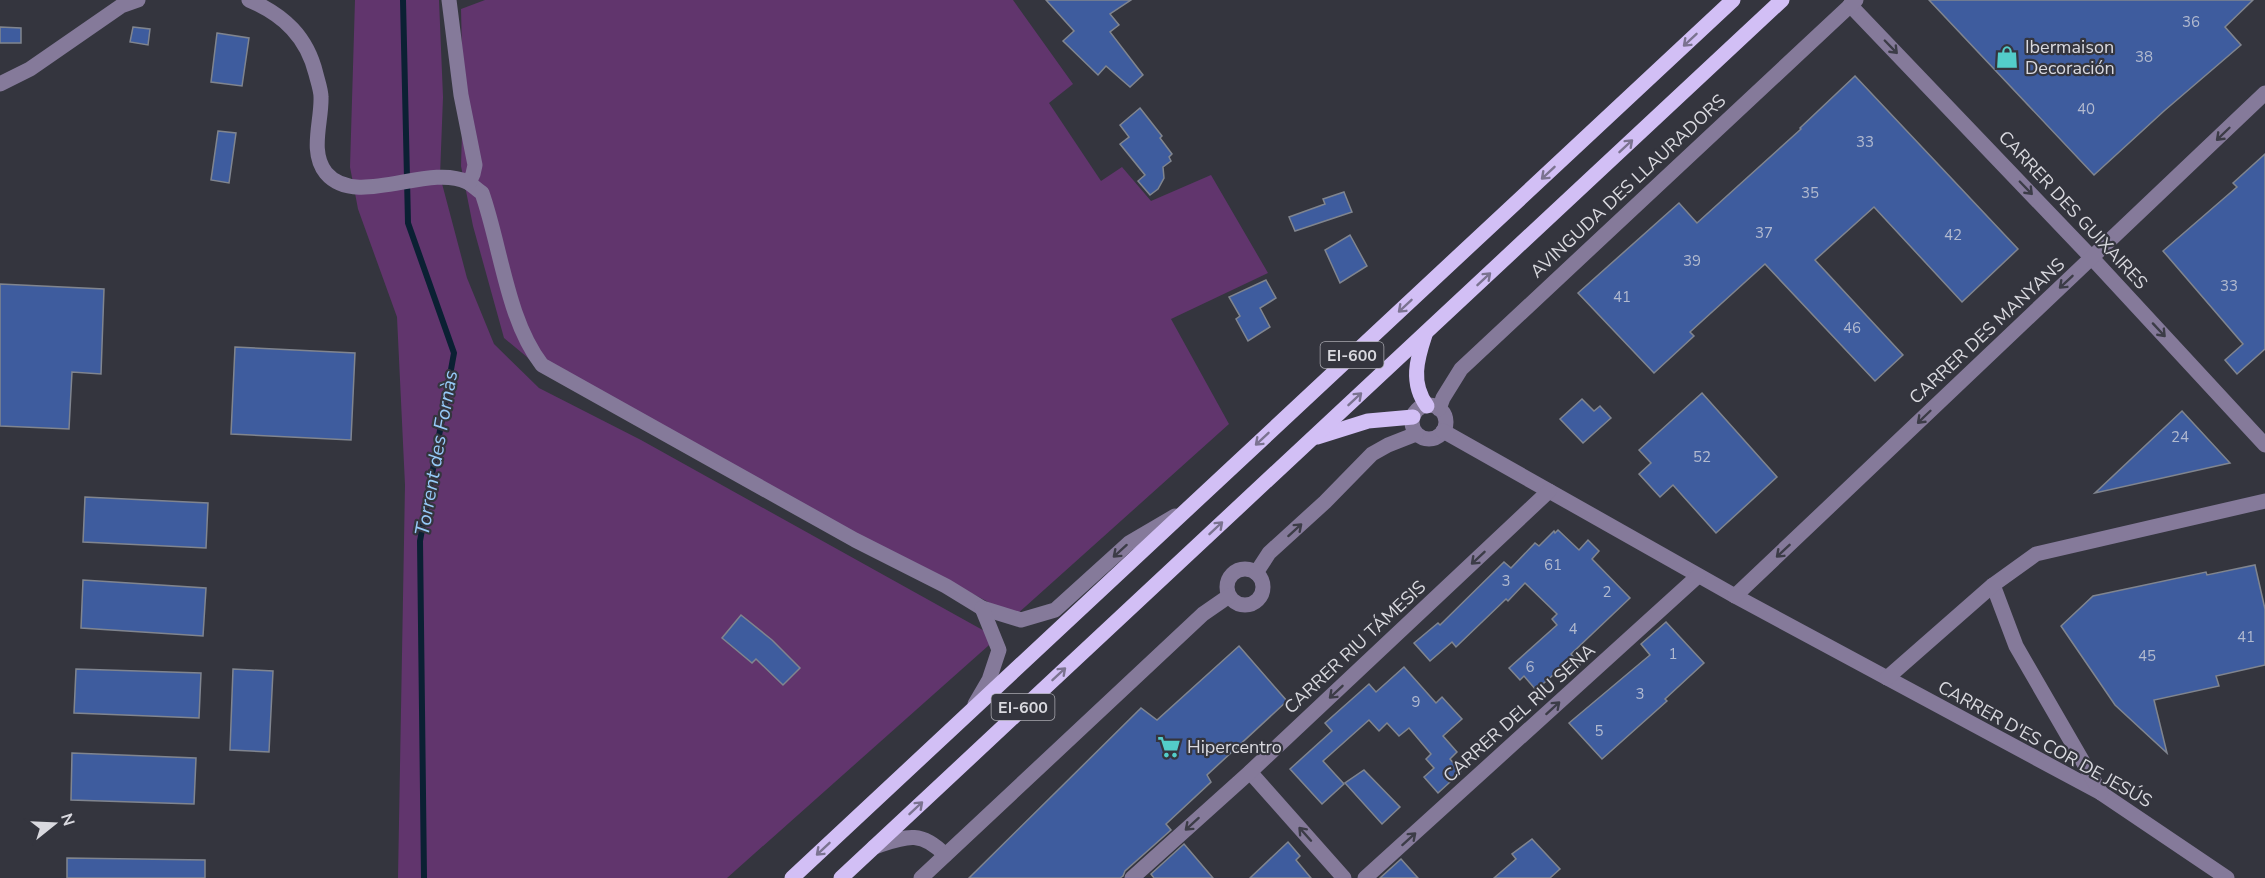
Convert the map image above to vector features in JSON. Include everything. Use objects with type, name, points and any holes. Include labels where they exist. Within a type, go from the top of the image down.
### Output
[{"type":"main road","name":"EI-600","points":[[792,878],[1733,0]]},
{"type":"main road","name":"EI-600","points":[[841,878],[1782,0]]},
{"type":"main road","points":[[1425,333],[1419,353],[1416,382],[1420,396],[1433,407]]},
{"type":"main road","points":[[1312,439],[1360,423],[1413,417]]},
{"type":"street","points":[[0,84],[30,69],[121,6],[138,0]]},
{"type":"street","points":[[249,0],[269,9],[295,31],[312,57],[322,95],[318,159],[336,182],[356,187],[442,178],[469,183],[482,194],[519,326],[530,349],[542,365],[855,540],[946,586],[982,608],[1021,620],[1055,610],[1129,543],[1187,509]]},
{"type":"street","points":[[449,0],[461,95],[475,165],[469,183]]},
{"type":"street","name":"CARRER DES GUIXAIRES","points":[[1853,2],[2265,445]]},
{"type":"street","name":"AVINGUDA DES LLAURADORS","points":[[1433,407],[1461,369],[1853,2]]},
{"type":"street","name":"CARRER DES MANYANS","points":[[1735,596],[2265,93]]},
{"type":"street","points":[[1433,407],[1446,422],[1443,431],[1435,438],[1425,439],[1416,434],[1412,426],[1413,417],[1419,409],[1433,407]]},
{"type":"street","name":"CARRER D'ES COR DE JESÚS","points":[[1443,431],[1698,576],[2101,793],[2227,878]]},
{"type":"street","points":[[1256,573],[1269,553],[1325,502],[1372,454],[1416,434]]},
{"type":"street","name":"CARRER RIU TÁMESIS","points":[[1132,878],[1250,772],[1549,490]]},
{"type":"street","points":[[1887,678],[1993,585],[2036,554],[2265,501]]},
{"type":"street","points":[[1241,569],[1256,573],[1262,580],[1262,592],[1250,605],[1238,604],[1229,596],[1226,586],[1231,575],[1241,569]]},
{"type":"street","name":"CARRER DEL RIU SENA","points":[[1365,878],[1698,576]]},
{"type":"street","points":[[1993,585],[2016,646],[2101,793]]},
{"type":"street","points":[[921,878],[1203,614],[1229,596]]},
{"type":"street","points":[[972,710],[989,680],[999,650],[982,608]]},
{"type":"street","points":[[1250,772],[1344,878]]},
{"type":"street","points":[[874,848],[895,841],[922,838],[934,844],[945,855]]},
{"type":"shaded area","points":[[355,0],[439,0],[443,97],[440,176],[467,278],[494,344],[539,388],[641,440],[997,638],[727,878],[398,878],[405,485],[397,317],[358,209],[350,167]]},
{"type":"shaded area","points":[[485,0],[1013,0],[1073,84],[1049,103],[1101,181],[1122,167],[1151,201],[1211,175],[1268,273],[1171,319],[1229,424],[1015,616],[539,367],[504,338],[473,226],[461,166],[463,98],[461,9]]},
{"type":"building","points":[[1046,0],[1131,0],[1110,14],[1119,25],[1110,32],[1143,75],[1130,87],[1106,66],[1098,75],[1063,41],[1074,31]]},
{"type":"building","points":[[1929,0],[2253,0],[2225,27],[2241,45],[2094,175]]},
{"type":"building","points":[[0,27],[21,28],[21,43],[0,43]]},
{"type":"building","points":[[133,27],[150,29],[148,45],[130,42]]},
{"type":"building","points":[[217,33],[249,38],[242,86],[211,82]]},
{"type":"building","points":[[1855,76],[2018,249],[1962,302],[1874,207],[1815,260],[1903,355],[1875,381],[1765,264],[1690,332],[1694,336],[1654,373],[1578,293],[1679,203],[1697,223],[1801,129]]},
{"type":"building","points":[[1140,108],[1162,136],[1160,138],[1172,154],[1169,157],[1171,161],[1163,167],[1164,178],[1158,189],[1150,195],[1138,181],[1145,175],[1120,144],[1129,137],[1120,125]]},
{"type":"building","points":[[218,131],[236,133],[229,183],[211,180]]},
{"type":"building","points":[[2265,154],[2265,349],[2237,374],[2225,360],[2243,344],[2163,251],[2237,187],[2233,183]]},
{"type":"building","points":[[1344,192],[1352,212],[1295,231],[1289,217],[1325,204],[1323,199]]},
{"type":"building","points":[[1350,235],[1367,266],[1340,283],[1325,250]]},
{"type":"building","points":[[1266,280],[1276,298],[1260,308],[1270,327],[1248,341],[1236,319],[1240,316],[1229,297]]},
{"type":"building","points":[[0,284],[104,289],[101,374],[72,372],[69,429],[0,426]]},
{"type":"building","points":[[235,347],[355,353],[351,440],[231,434]]},
{"type":"building","points":[[1702,393],[1777,477],[1716,533],[1673,485],[1660,497],[1639,474],[1651,463],[1639,450]]},
{"type":"building","points":[[1582,399],[1594,411],[1600,406],[1611,418],[1583,443],[1560,419]]},
{"type":"building","points":[[2182,411],[2230,463],[2095,493]]},
{"type":"building","points":[[85,497],[208,503],[206,548],[83,542]]},
{"type":"building","points":[[1558,530],[1579,550],[1588,540],[1599,551],[1592,559],[1630,598],[1571,654],[1580,665],[1567,676],[1561,668],[1536,690],[1524,676],[1520,680],[1509,668],[1557,625],[1552,619],[1557,614],[1525,583],[1456,647],[1452,642],[1430,661],[1414,643],[1438,623],[1440,625],[1504,562],[1511,568],[1535,543],[1539,546],[1554,531],[1555,533]]},
{"type":"building","points":[[2255,565],[2265,609],[2265,665],[2216,676],[2219,686],[2154,700],[2167,753],[2115,705],[2061,626],[2093,596],[2206,572],[2207,575]]},
{"type":"building","points":[[83,580],[206,588],[203,636],[81,628]]},
{"type":"building","points":[[741,615],[772,640],[800,668],[783,685],[756,659],[752,663],[722,638]]},
{"type":"building","points":[[1666,622],[1704,663],[1665,699],[1667,701],[1602,759],[1569,723],[1650,655],[1641,644]]},
{"type":"building","name":"Hipercentro","points":[[1239,646],[1287,701],[1207,775],[1211,782],[1166,824],[1171,830],[1125,871],[1123,876],[1120,878],[969,878],[1141,708],[1157,720]]},
{"type":"building","points":[[1404,667],[1436,703],[1442,697],[1462,719],[1443,736],[1457,752],[1450,759],[1461,772],[1438,793],[1424,777],[1434,768],[1426,759],[1431,754],[1409,728],[1399,736],[1387,723],[1379,731],[1369,720],[1323,761],[1344,784],[1322,804],[1290,769],[1332,731],[1325,723],[1369,684],[1376,692]]},
{"type":"building","points":[[76,669],[201,673],[199,718],[74,713]]},
{"type":"building","points":[[233,669],[273,671],[269,752],[230,750]]},
{"type":"building","points":[[72,753],[196,758],[194,804],[71,800]]},
{"type":"building","points":[[1364,770],[1400,807],[1382,824],[1345,783]]},
{"type":"building","points":[[1532,839],[1560,869],[1550,878],[1494,878],[1516,859],[1512,854]]},
{"type":"building","points":[[1288,842],[1300,856],[1296,860],[1311,878],[1250,878]]},
{"type":"building","points":[[1184,844],[1213,878],[1154,878],[1151,874]]},
{"type":"building","points":[[67,858],[205,860],[205,878],[67,878]]},
{"type":"building","points":[[1401,859],[1418,878],[1380,878]]},
{"type":"waterway","name":"Torrent des Fornàs","points":[[403,0],[408,223],[454,353],[420,541],[424,878]]},
{"type":"place","name":"Ibermaison Decoración","points":[[2007,57]]},
{"type":"place","name":"Hipercentro","points":[[1169,747]]}]
